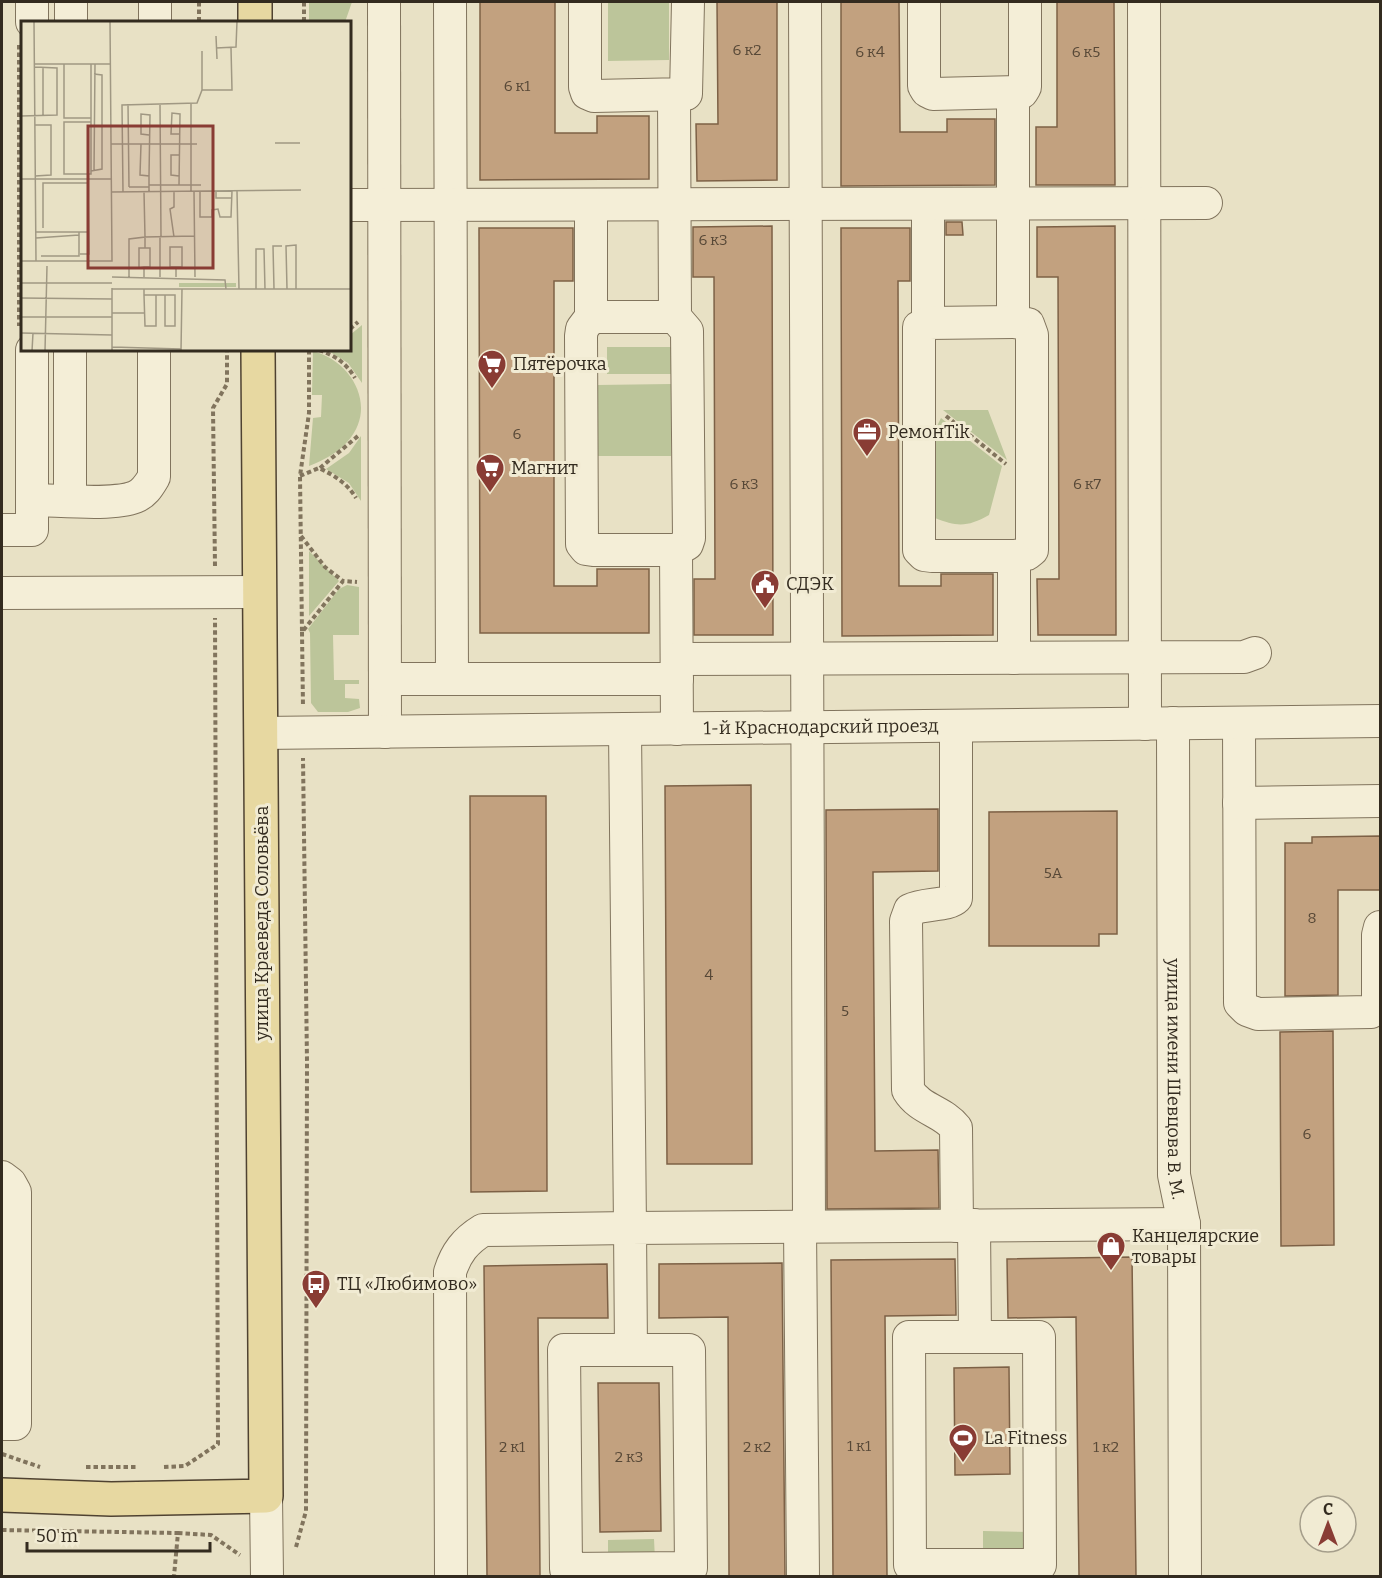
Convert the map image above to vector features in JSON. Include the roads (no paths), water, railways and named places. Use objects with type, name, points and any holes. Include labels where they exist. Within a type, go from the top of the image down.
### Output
[{"type":"main road","points":[[255,2],[255,21]]},
{"type":"main road","name":"улица Краеведа Соловьёва","points":[[258,351],[266,1510]]},
{"type":"main road","points":[[2,1496],[111,1499],[266,1510]]},
{"type":"street","points":[[27,21],[32,2]]},
{"type":"street","points":[[71,2],[71,21]]},
{"type":"street","points":[[154,21],[155,2]]},
{"type":"street","points":[[384,2],[385,732]]},
{"type":"street","points":[[450,2],[452,679]]},
{"type":"street","points":[[585,2],[585,87],[587,93],[594,96],[687,94],[688,2]]},
{"type":"street","points":[[803,1576],[807,727],[805,2]]},
{"type":"street","points":[[924,2],[924,86],[933,94],[1022,92],[1025,87],[1024,2]]},
{"type":"street","name":"улица имени Шевцова В. М.","points":[[1144,2],[1145,658],[1159,724],[1174,1175],[1184,1224],[1185,1576]]},
{"type":"street","points":[[1013,94],[1013,322]]},
{"type":"street","points":[[591,205],[591,317],[580,336],[582,544],[586,549],[593,550],[676,550],[687,544],[689,538],[689,386],[687,331],[675,317],[674,95]]},
{"type":"street","points":[[928,204],[928,322]]},
{"type":"street","points":[[351,205],[1206,204]]},
{"type":"street","points":[[591,317],[675,317]]},
{"type":"street","points":[[928,322],[1013,322],[1028,324],[1032,335],[1032,550],[1027,554],[1014,556],[924,555],[919,550],[919,327],[928,322]]},
{"type":"street","points":[[2,530],[32,530],[25,351]]},
{"type":"street","points":[[70,351],[70,500]]},
{"type":"street","points":[[32,500],[120,501],[136,497],[146,490],[154,477],[154,351]]},
{"type":"street","points":[[676,550],[677,729]]},
{"type":"street","points":[[1014,556],[1014,658]]},
{"type":"street","points":[[2,593],[259,592]]},
{"type":"street","points":[[385,679],[452,679],[677,669],[806,658],[1244,657],[1255,653]]},
{"type":"street","name":"1-й Краснодарский проезд","points":[[261,733],[1380,721]]},
{"type":"street","points":[[1239,723],[1240,1003],[1247,1010],[1258,1014],[1371,1012],[1377,1007],[1378,999],[1380,927]]},
{"type":"street","points":[[956,726],[957,892],[952,902],[922,904],[910,910],[906,921],[908,1090],[915,1102],[933,1113],[948,1118],[956,1128],[975,1337]]},
{"type":"street","points":[[625,729],[631,1350]]},
{"type":"street","points":[[1239,803],[1380,801]]},
{"type":"street","points":[[2,1177],[10,1183],[15,1192],[15,1424],[2,1424]]},
{"type":"street","points":[[451,1576],[450,1272],[455,1257],[468,1239],[483,1230],[1184,1224]]},
{"type":"street","points":[[909,1337],[1039,1337],[1040,1565],[979,1571],[910,1565],[909,1337]]},
{"type":"street","points":[[564,1350],[689,1350],[691,1568],[627,1573],[566,1569],[564,1350]]},
{"type":"street","points":[[255,1567],[266,1510]]},
{"type":"place","name":"Пятёрочка","points":[[492,390]]},
{"type":"place","name":"РемонTik","points":[[867,458]]},
{"type":"place","name":"Магнит","points":[[490,494]]},
{"type":"place","name":"СДЭК","points":[[765,610]]},
{"type":"place","name":"Канцелярские товары","points":[[1111,1272]]},
{"type":"place","name":"ТЦ «Любимово»","points":[[316,1310]]},
{"type":"place","name":"La Fitness","points":[[963,1464]]}]
